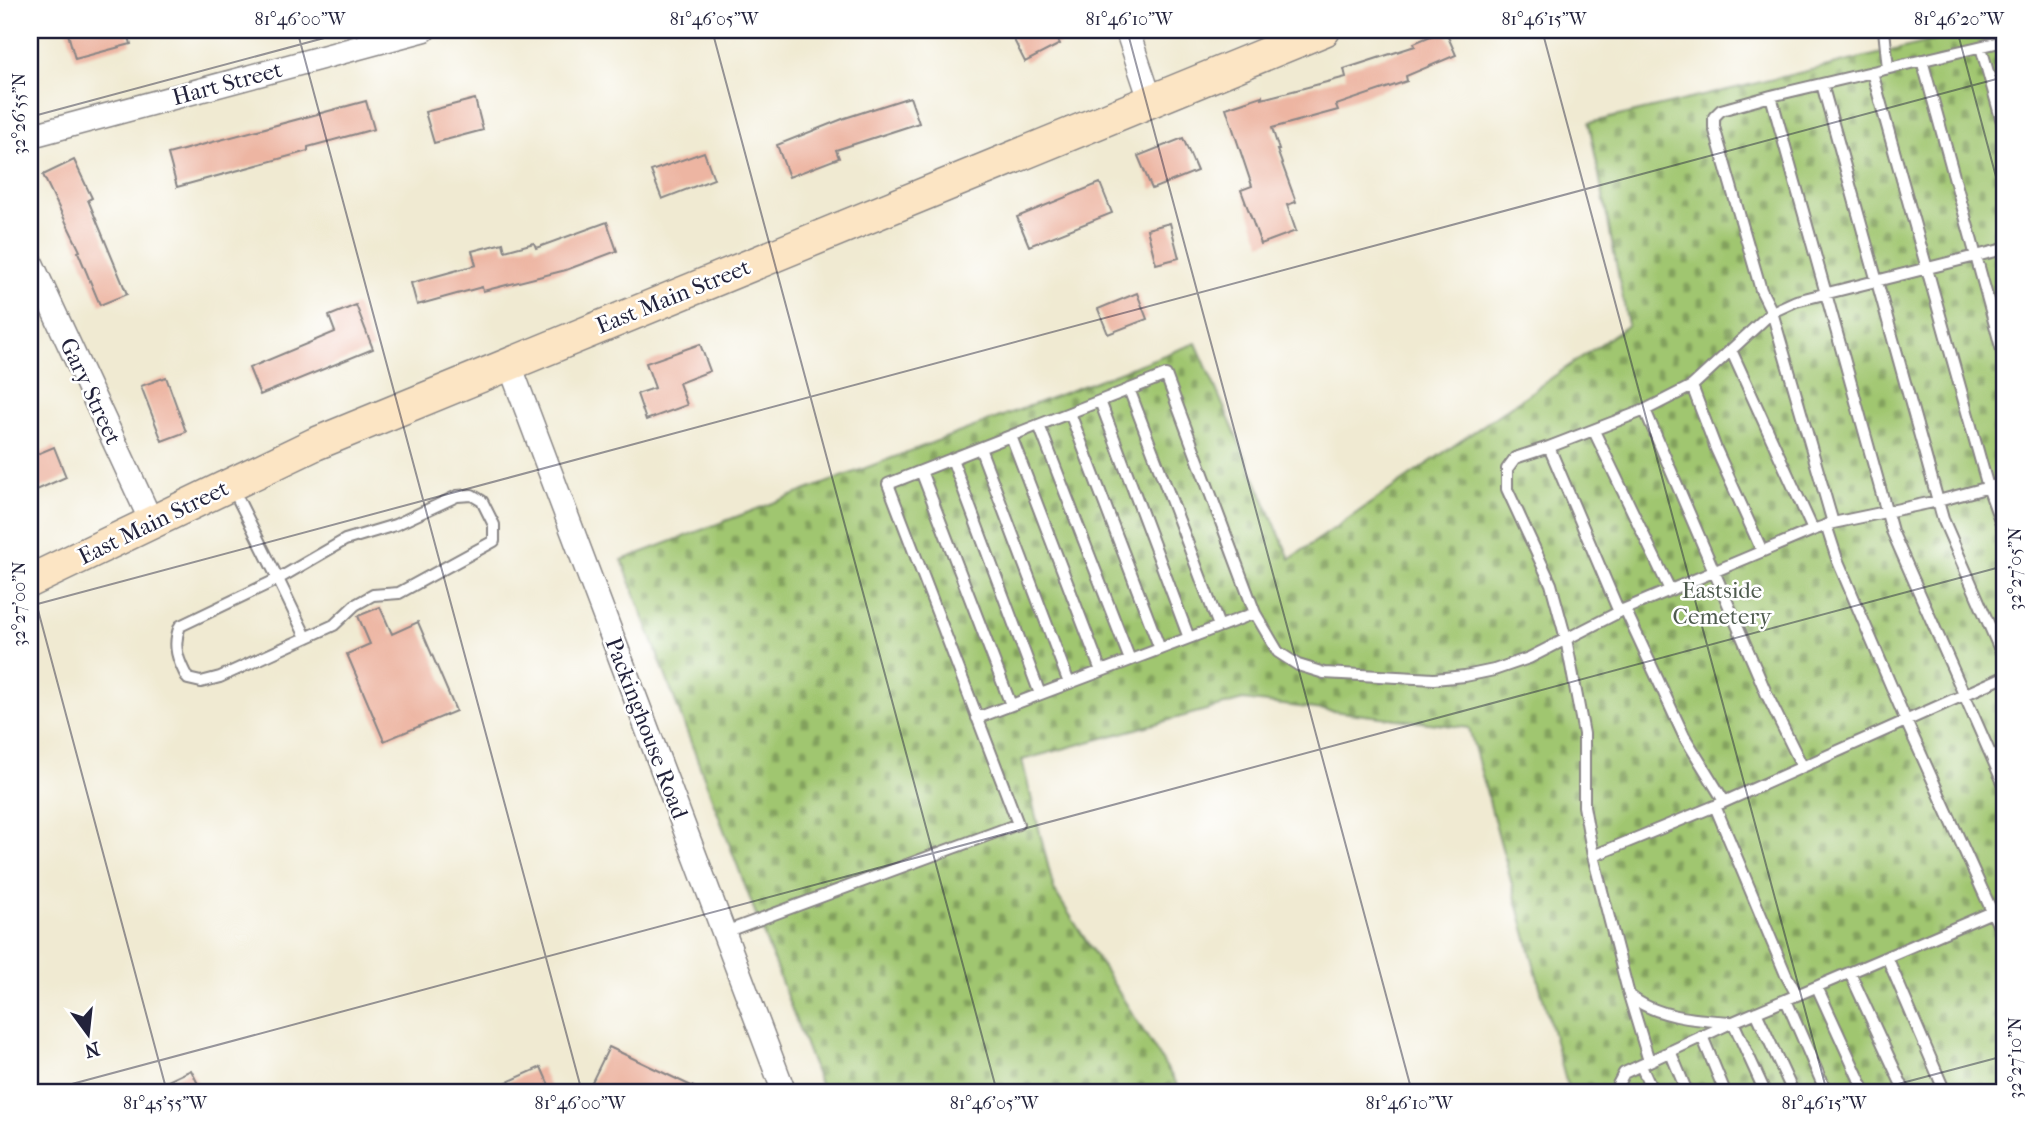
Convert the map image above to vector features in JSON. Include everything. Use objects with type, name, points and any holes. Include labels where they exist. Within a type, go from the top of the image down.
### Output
[{"type":"main road","name":"East Main Street","points":[[30,581],[315,444],[1150,99],[1324,30]]},
{"type":"street","name":"Hart Street","points":[[30,136],[357,38],[424,30]]},
{"type":"street","points":[[1127,30],[1150,99]]},
{"type":"street","name":"Gary Street","points":[[30,260],[152,523]]},
{"type":"street","name":"Packinghouse Road","points":[[509,363],[784,1092]]},
{"type":"lane","points":[[1884,30],[1888,68]]},
{"type":"lane","points":[[2004,41],[1771,96],[1721,110],[1714,117],[1714,127],[1761,290],[1772,312],[1837,559],[2004,938]]},
{"type":"lane","points":[[1981,47],[2004,129]]},
{"type":"lane","points":[[1922,60],[2004,358]]},
{"type":"lane","points":[[1872,72],[1988,487],[2004,531]]},
{"type":"lane","points":[[1822,84],[1943,519],[2004,659]]},
{"type":"lane","points":[[1771,96],[1892,531],[2004,785]]},
{"type":"lane","points":[[1653,1092],[1593,856],[1584,806],[1584,734],[1566,639],[1551,584],[1507,489],[1507,469],[1515,458],[1594,431],[1692,387],[1772,312],[1796,301],[2004,248]]},
{"type":"lane","points":[[1731,350],[1813,530]]},
{"type":"lane","points":[[725,932],[1018,824],[888,484],[1166,375],[1255,613],[1278,652],[1298,665],[1324,673],[1434,679],[1494,670],[1530,658],[1622,611],[1829,524],[1938,501],[2004,483]]},
{"type":"lane","points":[[1692,387],[1716,449],[1762,551]]},
{"type":"lane","points":[[1129,389],[1219,626]]},
{"type":"lane","points":[[1100,401],[1189,638]]},
{"type":"lane","points":[[1645,410],[1767,695],[1802,766]]},
{"type":"lane","points":[[1070,413],[1160,649]]},
{"type":"lane","points":[[1039,425],[1130,660]]},
{"type":"lane","points":[[1594,431],[1670,590]]},
{"type":"lane","points":[[1011,436],[1101,671]]},
{"type":"lane","points":[[1549,447],[1622,611],[1720,804],[1797,995]]},
{"type":"lane","points":[[980,448],[1069,683]]},
{"type":"lane","points":[[952,459],[1040,694]]},
{"type":"lane","points":[[921,471],[1011,705]]},
{"type":"lane","points":[[231,485],[306,637]]},
{"type":"lane","points":[[472,495],[482,501],[494,525],[494,541],[399,593],[373,595],[355,605],[334,625],[220,677],[201,682],[188,679],[178,661],[175,640],[180,626],[278,579],[345,540],[396,525],[457,496],[472,495]]},
{"type":"lane","points":[[977,718],[1255,613]]},
{"type":"lane","points":[[1593,856],[1720,804],[2004,677]]},
{"type":"lane","points":[[1614,1092],[1624,1073],[1670,1051],[2004,907]]},
{"type":"lane","points":[[1887,957],[1945,1092]]},
{"type":"lane","points":[[1850,973],[1905,1092]]},
{"type":"lane","points":[[1817,987],[1865,1092]]},
{"type":"lane","points":[[1629,995],[1639,1003],[1661,1011],[1703,1020],[1733,1022]]},
{"type":"lane","points":[[1786,1000],[1826,1092]]},
{"type":"lane","points":[[1756,1012],[1793,1092]]},
{"type":"lane","points":[[1733,1022],[1765,1092]]},
{"type":"lane","points":[[1702,1036],[1726,1092]]},
{"type":"lane","points":[[1670,1051],[1687,1092]]},
{"type":"green space","name":"Eastside Cemetery","points":[[1979,30],[2004,30],[2004,1092],[1569,1092],[1469,728],[1243,700],[1022,760],[1054,890],[1182,1092],[823,1092],[622,560],[1196,343],[1290,559],[1628,325],[1589,123]]},
{"type":"building","points":[[67,30],[127,30],[131,44],[75,59]]},
{"type":"building","points":[[1009,30],[1053,30],[1060,44],[1025,62]]},
{"type":"building","points":[[1445,30],[1456,55],[1406,76],[1407,81],[1336,105],[1338,110],[1272,128],[1296,202],[1287,205],[1296,231],[1261,244],[1241,190],[1252,186],[1226,108],[1262,96],[1262,99],[1346,77],[1344,69],[1415,46],[1414,43]]},
{"type":"building","points":[[910,97],[919,123],[836,150],[839,158],[789,177],[777,145],[845,118]]},
{"type":"building","points":[[475,99],[483,130],[434,143],[425,112]]},
{"type":"building","points":[[366,101],[374,129],[308,147],[308,151],[177,187],[168,154]]},
{"type":"building","points":[[1183,138],[1197,171],[1152,189],[1138,156]]},
{"type":"building","points":[[704,152],[714,179],[662,199],[651,171]]},
{"type":"building","points":[[74,160],[92,198],[88,200],[127,294],[100,305],[78,252],[80,251],[43,175]]},
{"type":"building","points":[[1100,183],[1112,213],[1029,246],[1017,217]]},
{"type":"building","points":[[607,222],[617,251],[566,270],[483,291],[482,287],[417,305],[411,283],[476,265],[472,251],[503,243],[505,251],[534,243],[536,248]]},
{"type":"building","points":[[1170,223],[1179,258],[1156,264],[1147,229]]},
{"type":"building","points":[[1137,293],[1147,319],[1108,334],[1098,309]]},
{"type":"building","points":[[356,305],[373,349],[260,395],[249,368],[335,332],[329,316]]},
{"type":"building","points":[[700,344],[710,371],[679,383],[687,405],[646,420],[637,394],[655,388],[646,363]]},
{"type":"building","points":[[166,377],[186,432],[162,441],[141,386]]},
{"type":"building","points":[[54,447],[66,477],[30,493],[30,457]]},
{"type":"building","points":[[380,607],[392,634],[418,622],[456,711],[384,741],[347,654],[370,644],[358,616]]},
{"type":"building","points":[[609,1047],[704,1092],[587,1092]]},
{"type":"building","points":[[541,1067],[552,1092],[485,1092]]},
{"type":"building","points":[[191,1070],[202,1092],[145,1092]]}]
